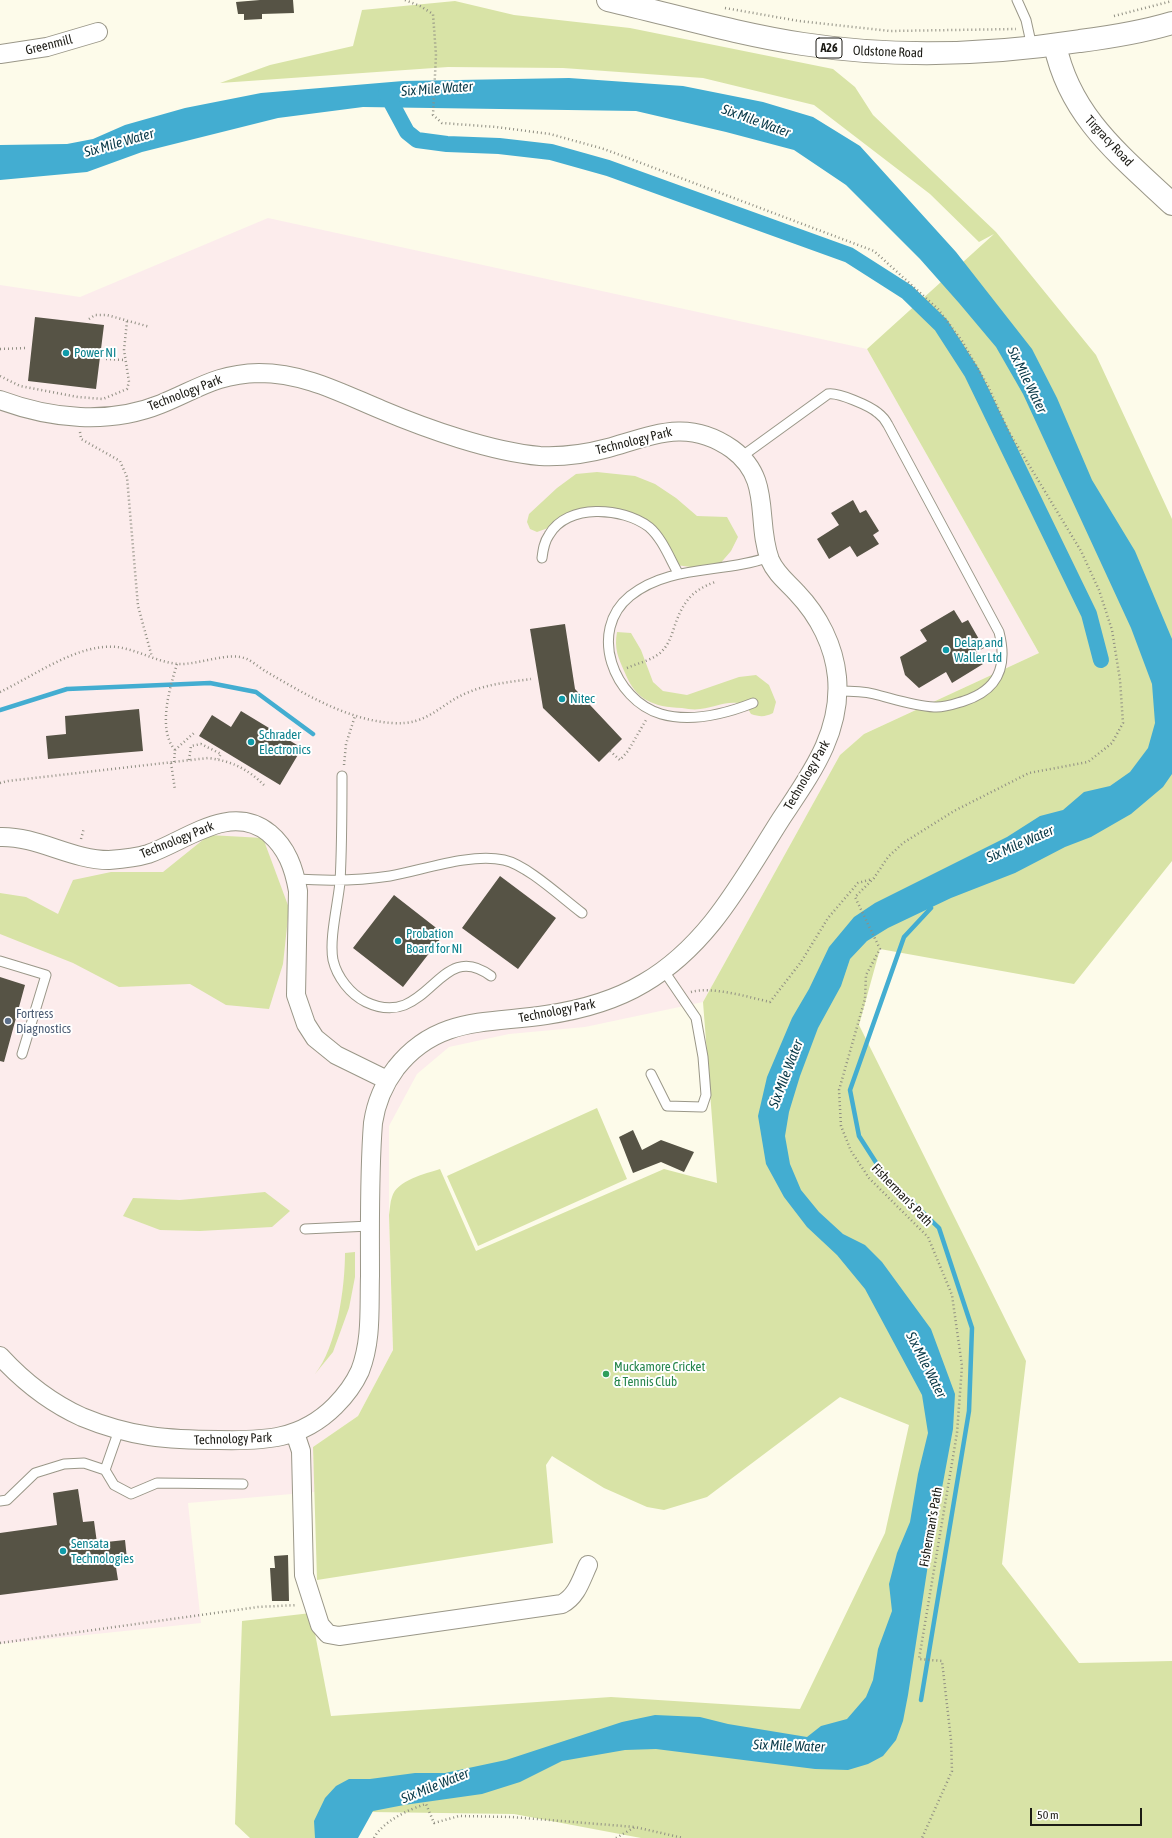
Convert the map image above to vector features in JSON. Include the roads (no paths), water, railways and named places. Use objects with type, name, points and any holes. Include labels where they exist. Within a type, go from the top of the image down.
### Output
[{"type":"main road","name":"Oldstone Road","points":[[608,0],[759,36],[849,51],[896,53],[951,52],[1030,38],[1055,45],[1115,36],[1172,23]]},
{"type":"main road","name":"Tirgracy Road","points":[[1055,45],[1066,82],[1078,106],[1096,131],[1172,204]]},
{"type":"street","name":"Greenmill","points":[[0,54],[47,47],[98,32]]},
{"type":"street","name":"Technology Park","points":[[0,400],[37,412],[57,415],[98,417],[121,415],[156,406],[204,383],[220,378],[255,373],[279,374],[321,384],[380,409],[441,432],[504,450],[533,455],[547,456],[575,454],[606,448],[652,434],[680,430],[704,435],[729,447],[741,457],[754,475],[761,493],[765,543],[769,557],[775,570],[804,600],[817,618],[834,659],[838,691],[836,713],[831,734],[813,770],[720,914],[694,945],[664,971],[625,994],[580,1008],[548,1015],[453,1027],[436,1034],[411,1051],[388,1080],[375,1110],[373,1123],[369,1321],[365,1355],[359,1372],[341,1399],[320,1419],[295,1433],[266,1440],[184,1441],[149,1437],[119,1430],[82,1416],[42,1394],[25,1381],[0,1356]]},
{"type":"street","name":"Technology Park","points":[[0,837],[30,840],[85,857],[110,860],[131,858],[148,853],[219,823],[245,822],[258,826],[276,839],[288,856],[296,879],[298,891],[296,995],[306,1024],[315,1038],[336,1055],[388,1080]]},
{"type":"street","points":[[295,1433],[301,1451],[304,1575],[320,1625],[328,1634],[339,1636],[562,1604],[570,1600],[576,1592],[588,1565]]},
{"type":"lane","points":[[1017,0],[1030,38]]},
{"type":"lane","points":[[741,457],[828,394],[836,394],[873,409],[888,425],[977,588],[998,632],[1002,654],[998,676],[988,689],[969,700],[936,707],[868,693],[838,691]]},
{"type":"lane","points":[[542,558],[544,546],[549,535],[556,525],[567,518],[580,514],[603,512],[618,513],[634,518],[650,528],[662,544],[678,573]]},
{"type":"lane","points":[[753,703],[724,713],[694,717],[678,717],[652,710],[632,698],[620,683],[615,673],[610,654],[609,631],[616,612],[637,591],[678,573],[735,567],[769,557]]},
{"type":"lane","points":[[342,776],[340,882],[333,951],[334,960],[345,983],[363,1000],[384,1008],[405,1005],[420,998],[443,975],[460,968],[477,967],[491,976]]},
{"type":"lane","points":[[296,879],[340,882],[389,876],[466,861],[482,859],[505,860],[529,873],[582,912]]},
{"type":"lane","points":[[0,961],[46,975],[22,1054]]},
{"type":"lane","points":[[651,1074],[667,1106],[702,1107],[706,1095],[701,1037],[696,1018],[682,995],[664,971]]},
{"type":"lane","points":[[305,1229],[370,1226]]},
{"type":"lane","points":[[106,1470],[119,1430]]},
{"type":"lane","points":[[0,1501],[7,1500],[35,1473],[64,1464],[84,1463],[106,1470],[114,1485],[131,1494],[157,1483],[242,1484]]},
{"type":"water","name":"Six Mile Water","points":[[569,78],[683,86],[763,102],[813,117],[860,146],[956,252],[1032,349],[1057,398],[1092,480],[1135,551],[1172,639],[1172,774],[1163,787],[1131,814],[1091,837],[1065,847],[1015,873],[951,898],[888,928],[867,941],[850,959],[841,986],[818,1028],[800,1076],[789,1112],[785,1136],[790,1164],[801,1190],[819,1212],[843,1234],[865,1245],[882,1262],[931,1329],[955,1394],[953,1429],[929,1558],[908,1695],[903,1721],[896,1740],[883,1756],[868,1764],[848,1770],[815,1769],[656,1749],[625,1750],[562,1761],[520,1782],[482,1794],[373,1811],[358,1838],[315,1838],[314,1821],[325,1798],[336,1786],[349,1779],[370,1779],[415,1773],[445,1773],[506,1760],[622,1722],[655,1715],[700,1717],[728,1724],[807,1737],[821,1726],[847,1719],[866,1697],[873,1680],[878,1649],[892,1611],[889,1584],[897,1553],[910,1522],[918,1474],[928,1433],[922,1395],[865,1289],[837,1255],[807,1227],[784,1197],[766,1164],[758,1116],[767,1077],[792,1018],[809,989],[829,947],[854,917],[875,903],[1007,837],[1040,816],[1063,810],[1084,792],[1110,786],[1130,772],[1148,748],[1155,723],[1152,684],[1131,628],[1023,394],[996,347],[920,259],[846,185],[794,150],[636,111],[363,107],[278,118],[142,152],[87,172],[0,180],[0,145],[67,144],[93,139],[125,125],[185,108],[261,93],[403,81]]},
{"type":"waterway","points":[[386,93],[407,132],[417,140],[447,144],[499,146],[551,152],[608,168],[849,255],[907,292],[941,325],[972,373],[1089,614],[1101,660]]},
{"type":"waterway","points":[[0,710],[67,689],[210,683],[256,692],[313,734]]},
{"type":"waterway","points":[[921,1700],[969,1411],[972,1328],[939,1228],[884,1175],[859,1136],[850,1090],[904,937],[931,908]]},
{"type":"place","name":"Power NI","points":[[66,353]]},
{"type":"place","name":"Delap and Waller Ltd","points":[[946,650]]},
{"type":"place","name":"Nitec","points":[[562,699]]},
{"type":"place","name":"Schrader Electronics","points":[[251,742]]},
{"type":"place","name":"Probation Board for NI","points":[[398,941]]},
{"type":"place","name":"Fortress Diagnostics","points":[[8,1021]]},
{"type":"place","name":"Muckamore Cricket & Tennis Club","points":[[606,1374]]},
{"type":"place","name":"Sensata Technologies","points":[[63,1551]]}]
